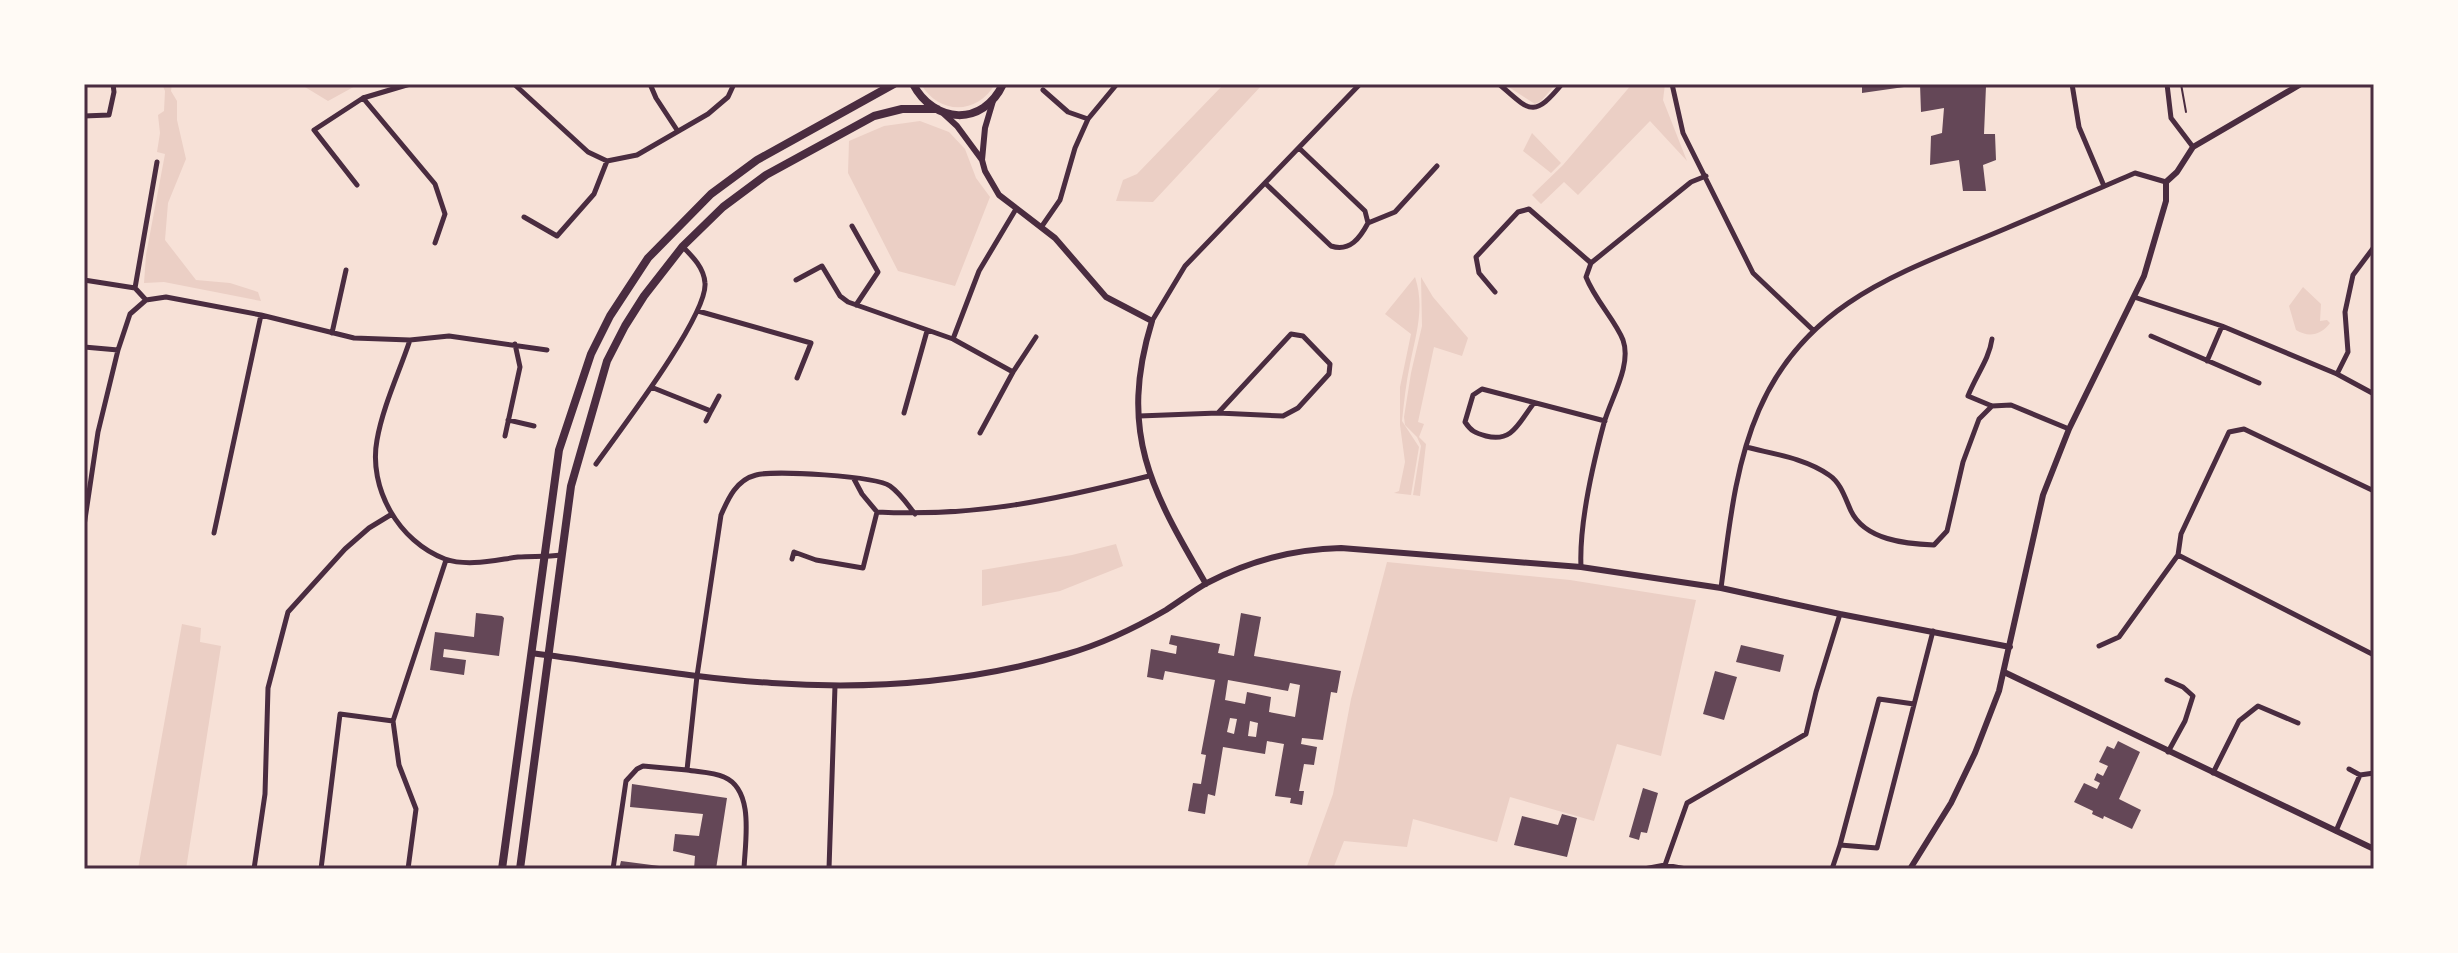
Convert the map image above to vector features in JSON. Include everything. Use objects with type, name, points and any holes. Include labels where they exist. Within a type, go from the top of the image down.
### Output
[{"type":"main road","points":[[502,869],[559,450],[591,354],[630,283],[668,235],[732,176],[795,137],[894,84]]},
{"type":"main road","points":[[913,84],[924,102],[939,110]]},
{"type":"main road","points":[[520,869],[576,460],[607,361],[644,296],[683,246],[742,192],[810,149],[888,112],[939,110],[965,115],[993,101],[1003,84]]},
{"type":"street","points":[[84,116],[109,115],[113,84]]},
{"type":"street","points":[[357,185],[314,130],[363,98],[410,84]]},
{"type":"street","points":[[514,84],[588,152],[607,161],[637,155],[708,114],[728,97],[734,84]]},
{"type":"street","points":[[650,84],[677,130]]},
{"type":"street","points":[[1042,226],[1060,200],[1075,148],[1088,119],[1117,84]]},
{"type":"street","points":[[1206,584],[1176,534],[1144,459],[1138,416],[1139,372],[1152,321],[1185,266],[1360,84]]},
{"type":"street","points":[[1499,84],[1525,106],[1533,108],[1547,102],[1562,84]]},
{"type":"street","points":[[1672,84],[1683,133],[1753,273],[1813,330]]},
{"type":"street","points":[[2072,84],[2079,127],[2104,186]]},
{"type":"street","points":[[2167,84],[2171,118],[2193,147]]},
{"type":"street","points":[[1910,869],[1951,803],[1975,753],[2004,672],[2043,495],[2069,429],[2144,276],[2166,201],[2166,182],[2177,172],[2193,147],[2301,84]]},
{"type":"street","points":[[1043,90],[1068,112],[1088,119]]},
{"type":"street","points":[[363,98],[435,184],[445,214],[435,243]]},
{"type":"street","points":[[982,160],[987,116],[993,101]]},
{"type":"street","points":[[939,110],[957,126],[982,160],[999,195],[1042,226],[1106,297],[1152,321]]},
{"type":"street","points":[[1265,183],[1331,246],[1341,249],[1352,245],[1362,235],[1368,223],[1365,211],[1299,148]]},
{"type":"street","points":[[524,217],[557,236],[594,194],[607,161]]},
{"type":"street","points":[[135,288],[157,162]]},
{"type":"street","points":[[1368,223],[1395,212],[1437,166]]},
{"type":"street","points":[[1721,588],[1730,522],[1746,447],[1760,408],[1781,370],[1813,330],[1845,303],[1916,265],[2135,173],[2166,182]]},
{"type":"street","points":[[1581,567],[1591,477],[1625,360],[1623,340],[1592,292],[1586,277],[1591,263],[1691,182],[1706,176]]},
{"type":"street","points":[[953,339],[979,271],[1016,209]]},
{"type":"street","points":[[1495,292],[1479,273],[1476,257],[1518,212],[1529,209],[1591,263]]},
{"type":"street","points":[[852,226],[878,272],[856,305]]},
{"type":"street","points":[[596,464],[651,387],[698,311],[706,287],[704,274],[683,246]]},
{"type":"street","points":[[2337,374],[2348,352],[2345,312],[2353,275],[2374,247]]},
{"type":"street","points":[[796,280],[822,266],[840,296],[856,305],[953,339],[1013,372]]},
{"type":"street","points":[[332,333],[346,270]]},
{"type":"street","points":[[84,280],[135,288],[146,300]]},
{"type":"street","points":[[84,526],[98,432],[118,350],[130,314],[146,300],[166,297],[374,340],[449,336],[547,350]]},
{"type":"street","points":[[2134,297],[2222,326],[2337,374],[2374,394]]},
{"type":"street","points":[[698,311],[811,343],[797,378]]},
{"type":"street","points":[[214,533],[261,315]]},
{"type":"street","points":[[2207,361],[2222,326]]},
{"type":"street","points":[[904,413],[927,331]]},
{"type":"street","points":[[1138,416],[1218,413],[1283,416],[1291,413],[1329,374],[1330,364],[1300,334],[1287,336],[1218,413]]},
{"type":"street","points":[[2151,336],[2259,383]]},
{"type":"street","points":[[980,433],[1036,337]]},
{"type":"street","points":[[1992,339],[1990,356],[1978,371],[1968,396],[1992,406],[2011,405],[2069,429]]},
{"type":"street","points":[[410,340],[377,441],[379,484],[392,514],[416,541],[446,560],[476,563],[562,555]]},
{"type":"street","points":[[505,436],[520,367],[515,344]]},
{"type":"street","points":[[84,347],[118,350]]},
{"type":"street","points":[[651,387],[711,411]]},
{"type":"street","points":[[1534,403],[1509,435],[1499,439],[1475,433],[1465,422],[1473,395],[1482,389],[1605,421]]},
{"type":"street","points":[[706,421],[719,396]]},
{"type":"street","points":[[1746,447],[1811,464],[1832,476],[1843,490],[1861,527],[1904,544],[1934,545],[1947,531],[1963,462],[1979,419],[1992,406]]},
{"type":"street","points":[[508,420],[534,426]]},
{"type":"street","points":[[2099,646],[2119,637],[2178,555],[2181,534],[2229,432],[2244,429],[2374,491]]},
{"type":"street","points":[[687,770],[697,676],[721,515],[730,494],[755,475],[778,473],[853,478],[880,481],[892,487],[915,514]]},
{"type":"street","points":[[853,478],[877,512],[915,514],[1009,508],[1149,476]]},
{"type":"street","points":[[792,559],[794,552],[816,560],[863,568],[877,512]]},
{"type":"street","points":[[254,869],[265,794],[268,688],[288,612],[345,549],[369,528],[392,514]]},
{"type":"street","points":[[530,653],[772,683],[835,686],[945,679],[1004,670],[1056,657],[1134,628],[1206,584],[1248,565],[1278,555],[1324,548],[1581,567],[1721,588],[2010,647]]},
{"type":"street","points":[[2178,555],[2374,655]]},
{"type":"street","points":[[408,869],[416,809],[399,765],[393,721],[446,560]]},
{"type":"street","points":[[1665,865],[1687,803],[1806,734],[1840,614]]},
{"type":"street","points":[[1840,845],[1877,848],[1933,631]]},
{"type":"street","points":[[2004,672],[2374,849]]},
{"type":"street","points":[[2167,680],[2183,687],[2193,696],[2185,721],[2168,752]]},
{"type":"street","points":[[829,869],[835,686]]},
{"type":"street","points":[[1832,869],[1879,699],[1914,704]]},
{"type":"street","points":[[2213,773],[2239,721],[2258,706],[2298,723]]},
{"type":"street","points":[[321,869],[340,714],[393,721]]},
{"type":"street","points":[[613,869],[626,781],[643,766],[724,777],[742,793],[746,803],[744,869]]},
{"type":"street","points":[[2349,769],[2360,775],[2374,773]]},
{"type":"street","points":[[2336,832],[2360,775]]},
{"type":"street","points":[[1644,869],[1665,865],[1686,869]]},
{"type":"path","points":[[2181,84],[2186,112]]},
{"type":"shaded area","points":[[162,84],[172,84],[186,159],[168,203],[165,240],[196,280],[230,283],[258,292],[261,301],[164,282],[144,283],[146,255],[165,154],[157,152],[160,133],[158,115],[164,111],[165,91]]},
{"type":"shaded area","points":[[300,84],[359,84],[328,101]]},
{"type":"shaded area","points":[[921,84],[995,84],[978,101],[958,107],[938,101]]},
{"type":"shaded area","points":[[1224,84],[1262,85],[1153,202],[1116,201],[1123,180],[1137,174]]},
{"type":"shaded area","points":[[1504,84],[1556,84],[1535,104]]},
{"type":"shaded area","points":[[1632,84],[1665,84],[1663,100],[1687,161],[1650,121],[1578,195],[1564,182],[1541,204],[1532,195],[1563,165]]},
{"type":"shaded area","points":[[920,121],[949,132],[965,149],[976,178],[990,197],[955,286],[898,271],[848,173],[849,141],[884,126]]},
{"type":"shaded area","points":[[1532,133],[1561,163],[1551,173],[1523,151]]},
{"type":"shaded area","points":[[1415,277],[1419,299],[1418,320],[1402,421],[1419,447],[1411,495],[1394,493],[1399,491],[1405,462],[1400,425],[1400,387],[1411,334],[1385,314]]},
{"type":"shaded area","points":[[1421,277],[1433,297],[1468,338],[1462,356],[1434,347],[1418,422],[1424,424],[1419,437],[1426,444],[1420,496],[1413,495],[1421,446],[1405,425],[1404,417],[1422,326]]},
{"type":"shaded area","points":[[2303,287],[2321,304],[2320,321],[2330,323],[2314,334],[2296,330],[2289,306]]},
{"type":"shaded area","points":[[1116,544],[1123,566],[1060,591],[982,606],[982,570],[1072,555]]},
{"type":"shaded area","points":[[1387,562],[1570,580],[1696,600],[1661,756],[1617,744],[1594,821],[1510,797],[1497,842],[1413,819],[1407,847],[1344,841],[1333,869],[1306,869],[1333,794],[1351,699]]},
{"type":"shaded area","points":[[182,624],[201,628],[200,642],[221,646],[186,869],[138,869]]},
{"type":"building","points":[[1862,84],[1911,84],[1911,86],[1862,93]]},
{"type":"building","points":[[1920,84],[1986,86],[1984,134],[1995,134],[1996,160],[1983,165],[1986,191],[1963,191],[1959,160],[1930,165],[1931,136],[1942,133],[1944,108],[1921,112]]},
{"type":"building","points":[[476,613],[504,618],[499,656],[444,649],[443,657],[466,660],[464,675],[430,670],[435,632],[474,637]]},
{"type":"building","points":[[1241,613],[1261,617],[1254,656],[1341,671],[1337,693],[1331,692],[1323,740],[1302,738],[1301,744],[1317,747],[1314,765],[1304,764],[1299,791],[1304,791],[1302,805],[1290,803],[1291,798],[1275,796],[1284,744],[1267,741],[1265,754],[1223,747],[1215,796],[1208,794],[1205,814],[1188,811],[1193,783],[1201,784],[1206,755],[1201,754],[1215,680],[1165,671],[1163,680],[1147,677],[1151,649],[1176,654],[1177,646],[1169,644],[1171,635],[1220,644],[1218,653],[1234,656]],"holes":[[[1228,680],[1288,691],[1290,683],[1300,685],[1295,717],[1269,712],[1271,697],[1247,692],[1245,704],[1225,700]],[[1230,718],[1237,719],[1234,734],[1227,732]],[[1250,721],[1258,723],[1256,737],[1248,736]]]},
{"type":"building","points":[[1741,645],[1784,655],[1780,672],[1736,662]]},
{"type":"building","points":[[1715,671],[1737,677],[1724,720],[1703,714]]},
{"type":"building","points":[[2118,741],[2140,752],[2119,799],[2141,810],[2132,829],[2092,814],[2093,811],[2074,802],[2084,783],[2097,789],[2100,783],[2094,780],[2097,773],[2103,776],[2108,766],[2099,762],[2107,746],[2114,749]]},
{"type":"building","points":[[632,784],[727,798],[716,869],[694,869],[695,856],[673,851],[675,834],[699,836],[703,814],[630,807]]},
{"type":"building","points":[[1643,788],[1658,793],[1647,833],[1641,832],[1639,840],[1629,837]]},
{"type":"building","points":[[1562,814],[1577,818],[1567,857],[1514,845],[1522,816],[1558,825]]},
{"type":"building","points":[[621,861],[667,867],[667,869],[619,869]]}]
